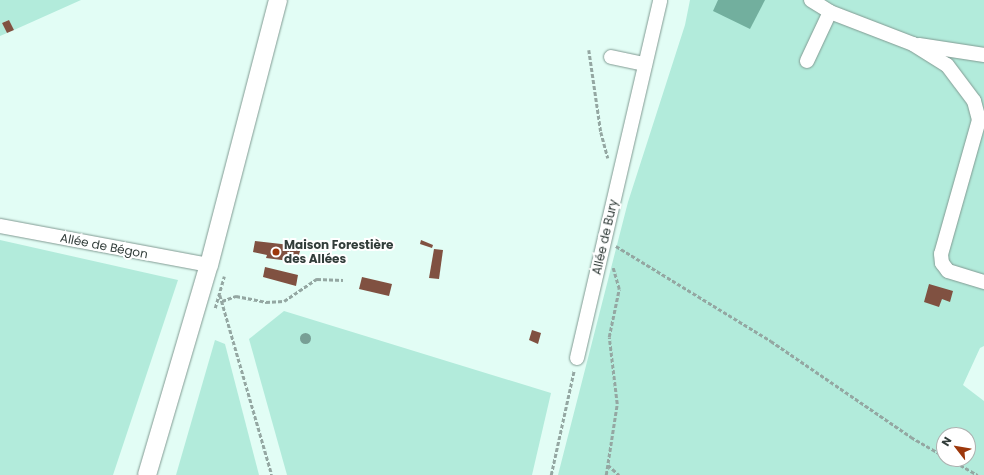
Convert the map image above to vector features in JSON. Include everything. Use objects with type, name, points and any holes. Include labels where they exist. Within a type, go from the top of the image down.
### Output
[{"type":"main road","points":[[147,475],[209,265],[278,0]]},
{"type":"street","name":"Allée de Bury","points":[[577,358],[660,0]]},
{"type":"street","points":[[811,0],[830,12],[913,44],[984,55]]},
{"type":"street","points":[[807,61],[830,12]]},
{"type":"street","points":[[913,44],[952,71],[974,101],[982,117],[941,254],[942,263],[948,271],[984,282]]},
{"type":"street","points":[[611,57],[646,64]]},
{"type":"street","name":"Allée de Bégon","points":[[0,226],[209,265]]},
{"type":"path","points":[[589,50],[600,132],[609,160]]},
{"type":"path","points":[[605,239],[771,341],[912,437],[936,451]]},
{"type":"path","points":[[605,239],[619,289],[609,337],[617,404],[606,475]]},
{"type":"path","points":[[272,475],[222,301],[236,296],[266,302],[284,301],[317,279],[343,280]]},
{"type":"path","points":[[550,475],[577,358]]},
{"type":"path","points":[[608,465],[619,475]]},
{"type":"path","points":[[964,467],[978,475]]},
{"type":"shaded area","points":[[0,0],[81,0],[14,30],[9,20],[2,23],[7,33],[0,36]]},
{"type":"shaded area","points":[[690,0],[984,0],[984,346],[980,348],[963,385],[984,401],[984,475],[558,475],[628,202],[685,25]]},
{"type":"shaded area","points":[[718,0],[765,0],[750,29],[713,11]]},
{"type":"shaded area","points":[[0,240],[178,280],[113,475],[0,475]]},
{"type":"shaded area","points":[[284,311],[551,393],[532,475],[287,475],[249,339]]},
{"type":"shaded area","points":[[215,340],[225,344],[259,475],[176,475]]},
{"type":"building","points":[[9,20],[14,30],[7,33],[2,23]]},
{"type":"building","points":[[421,240],[433,245],[432,248],[420,244]]},
{"type":"building","name":"Maison Forestière des Allées","points":[[255,241],[290,245],[289,248],[300,251],[297,262],[266,258],[267,255],[253,252]]},
{"type":"building","points":[[434,249],[443,250],[439,279],[429,278]]},
{"type":"building","points":[[265,267],[298,275],[296,286],[263,277]]},
{"type":"building","points":[[362,277],[392,284],[389,296],[359,289]]},
{"type":"building","points":[[929,284],[953,291],[950,302],[942,299],[939,307],[924,302]]},
{"type":"building","points":[[532,330],[541,333],[538,344],[529,340]]},
{"type":"place","name":"Maison Forestière des Allées","points":[[276,252]]}]
